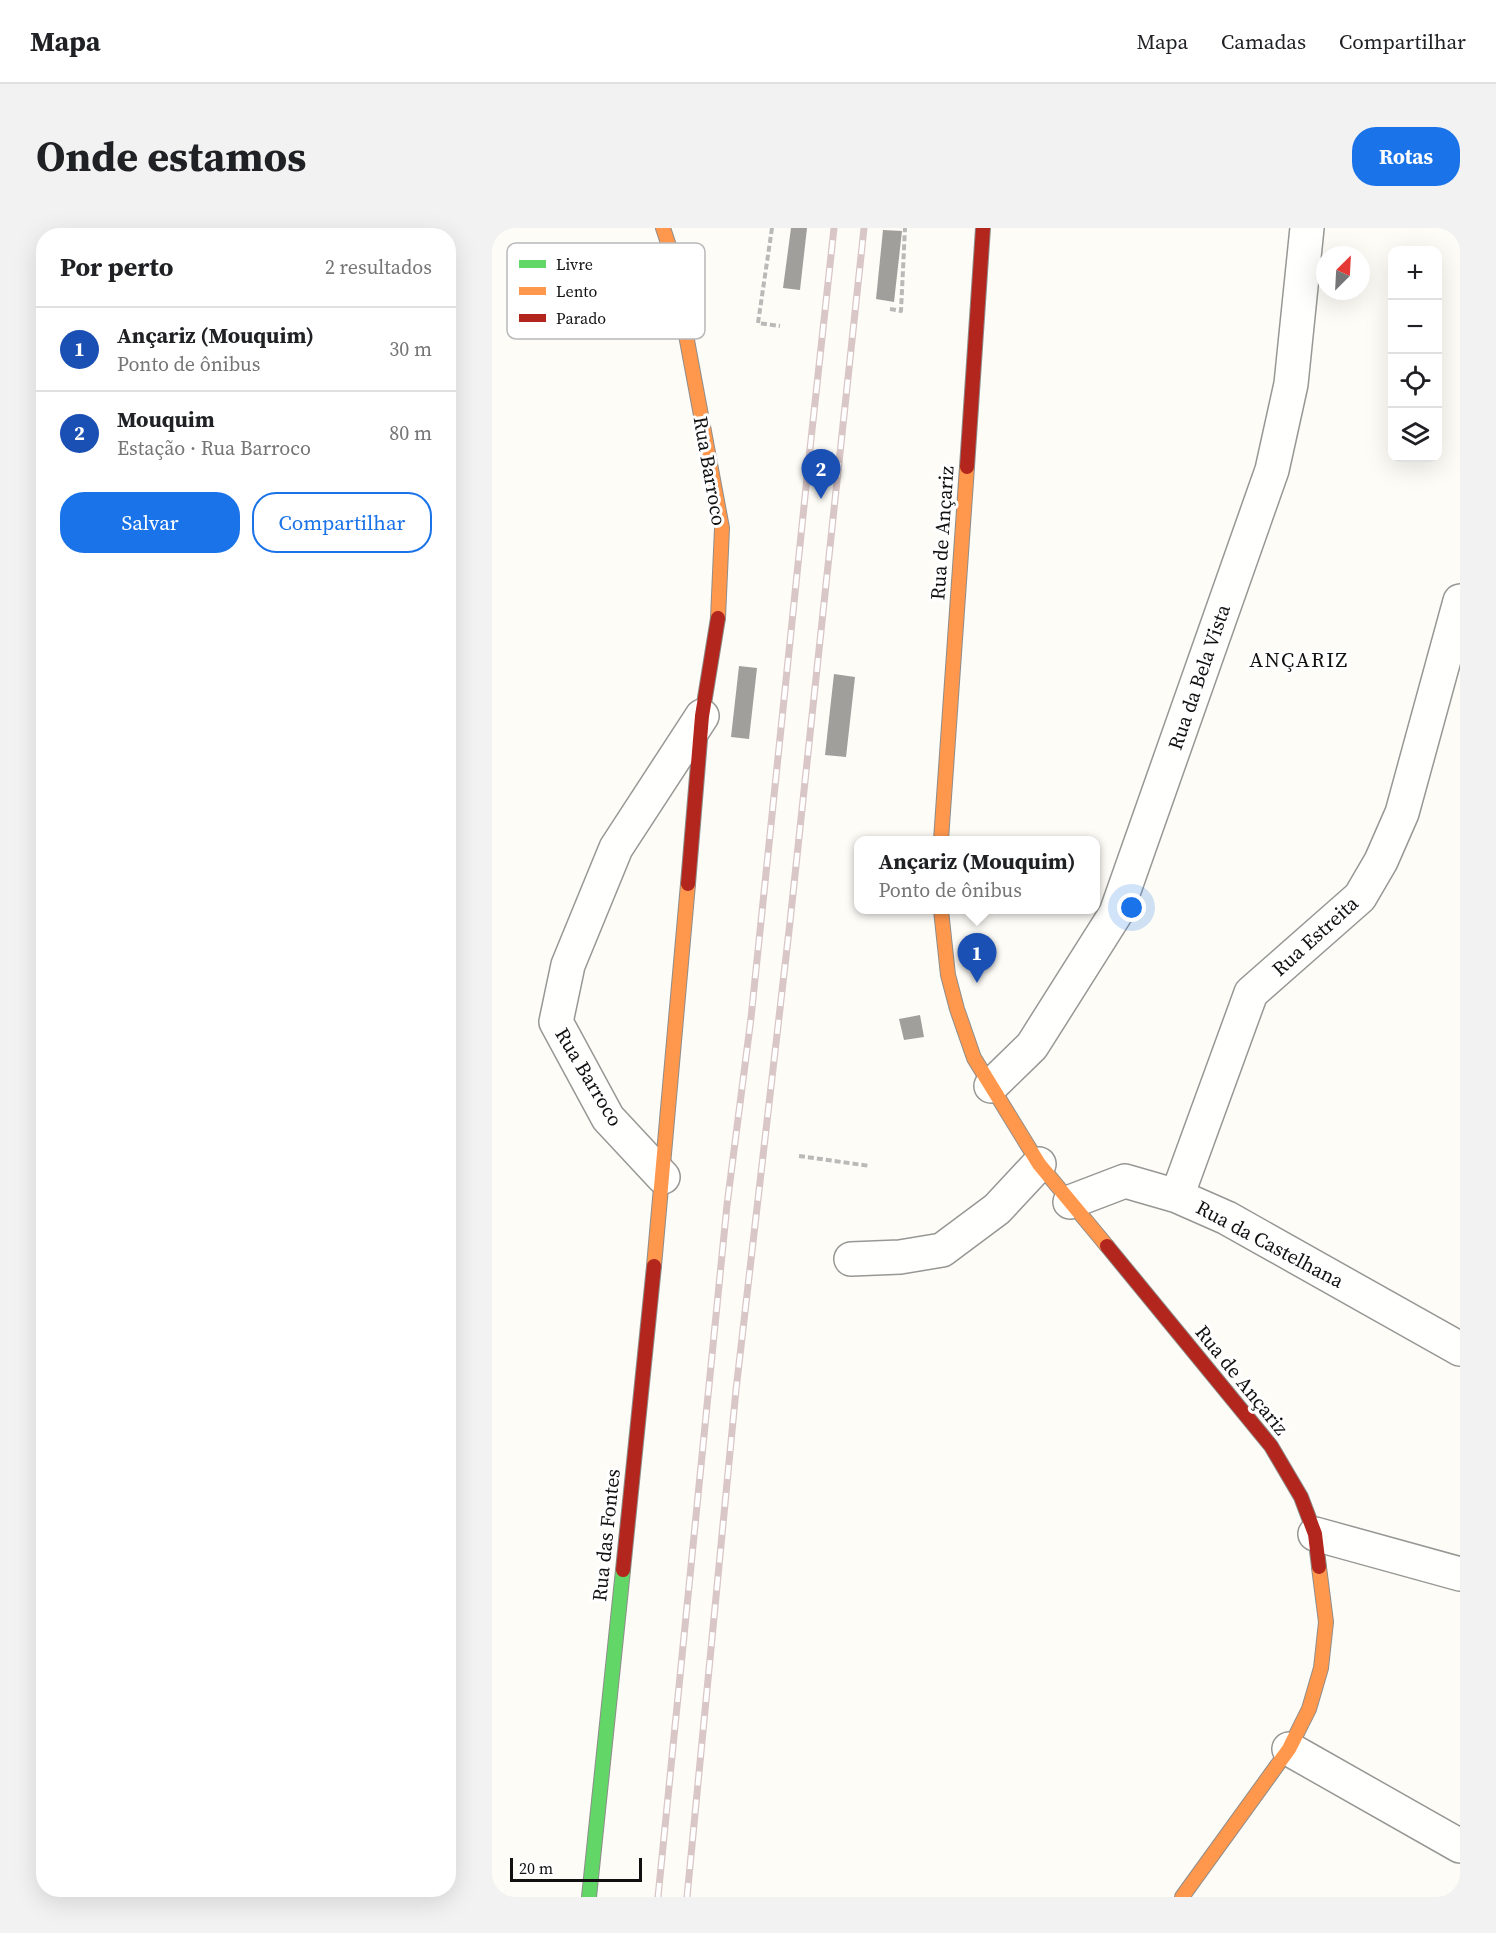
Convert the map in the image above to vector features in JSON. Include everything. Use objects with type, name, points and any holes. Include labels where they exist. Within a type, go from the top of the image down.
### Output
[{"type":"street","name":"Rua Barroco","points":[[663,228],[668,243]]},
{"type":"street","name":"Rua de Ançariz","points":[[941,836],[983,228]]},
{"type":"street","name":"Rua da Bela Vista","points":[[991,1086],[1032,1047],[1116,913],[1272,470],[1291,384],[1306,229]]},
{"type":"street","name":"Rua Barroco","points":[[663,1177],[702,716],[718,627],[722,528],[687,339]]},
{"type":"street","name":"Rua Estreita","points":[[1177,1196],[1251,993],[1360,897],[1381,861],[1402,813],[1460,601]]},
{"type":"street","name":"Rua Barroco","points":[[663,1177],[608,1118],[556,1022],[568,965],[616,848],[702,716]]},
{"type":"street","name":"Rua de Ançariz","points":[[942,914],[948,975],[974,1058],[1040,1164],[1271,1446],[1301,1497],[1315,1534],[1326,1622],[1321,1668],[1309,1709],[1289,1749],[1182,1897]]},
{"type":"street","points":[[851,1259],[900,1257],[942,1250],[997,1209],[1040,1164]]},
{"type":"street","name":"Rua das Fontes","points":[[589,1897],[663,1177]]},
{"type":"street","name":"Rua da Castelhana","points":[[1070,1202],[1125,1182],[1177,1196],[1227,1218],[1460,1349]]},
{"type":"street","points":[[1315,1534],[1460,1574]]},
{"type":"street","points":[[1289,1749],[1460,1846]]},
{"type":"path","points":[[772,228],[758,323],[780,326]]},
{"type":"path","points":[[890,309],[901,311],[905,228]]},
{"type":"path","points":[[799,1156],[870,1166]]},
{"type":"building","points":[[791,228],[807,228],[800,290],[783,288]]},
{"type":"building","points":[[883,230],[902,231],[894,302],[876,299]]},
{"type":"building","points":[[739,666],[757,668],[749,739],[731,737]]},
{"type":"building","points":[[834,674],[855,677],[846,757],[825,755]]},
{"type":"building","points":[[920,1015],[924,1037],[904,1040],[899,1019]]},
{"type":"railway","points":[[658,1897],[727,1205],[751,1018],[834,228]]},
{"type":"railway","points":[[687,1897],[736,1390],[790,922],[864,228]]},
{"type":"traffic: fast","points":[[589,1897],[623,1570]]},
{"type":"traffic: slow","points":[[663,228],[668,243]]},
{"type":"traffic: slow","points":[[687,339],[722,528],[718,618]]},
{"type":"traffic: slow","points":[[941,836],[967,467]]},
{"type":"traffic: slow","points":[[654,1266],[688,884]]},
{"type":"traffic: slow","points":[[941,914],[948,975],[974,1058],[1039,1164],[1107,1246]]},
{"type":"traffic: slow","points":[[1182,1897],[1289,1749],[1309,1709],[1321,1668],[1326,1622],[1319,1567]]},
{"type":"traffic: jam","points":[[967,467],[983,228]]},
{"type":"traffic: jam","points":[[688,884],[702,716],[718,618]]},
{"type":"traffic: jam","points":[[1107,1246],[1271,1446],[1301,1497],[1315,1534],[1319,1567]]},
{"type":"traffic: jam","points":[[623,1570],[654,1266]]},
{"type":"place","name":"Mouquim","points":[[821,499]]},
{"type":"place","name":"Ançariz (Mouquim)","points":[[977,983]]},
{"type":"district","name":"ANÇARIZ","points":[[1299,660]]}]
